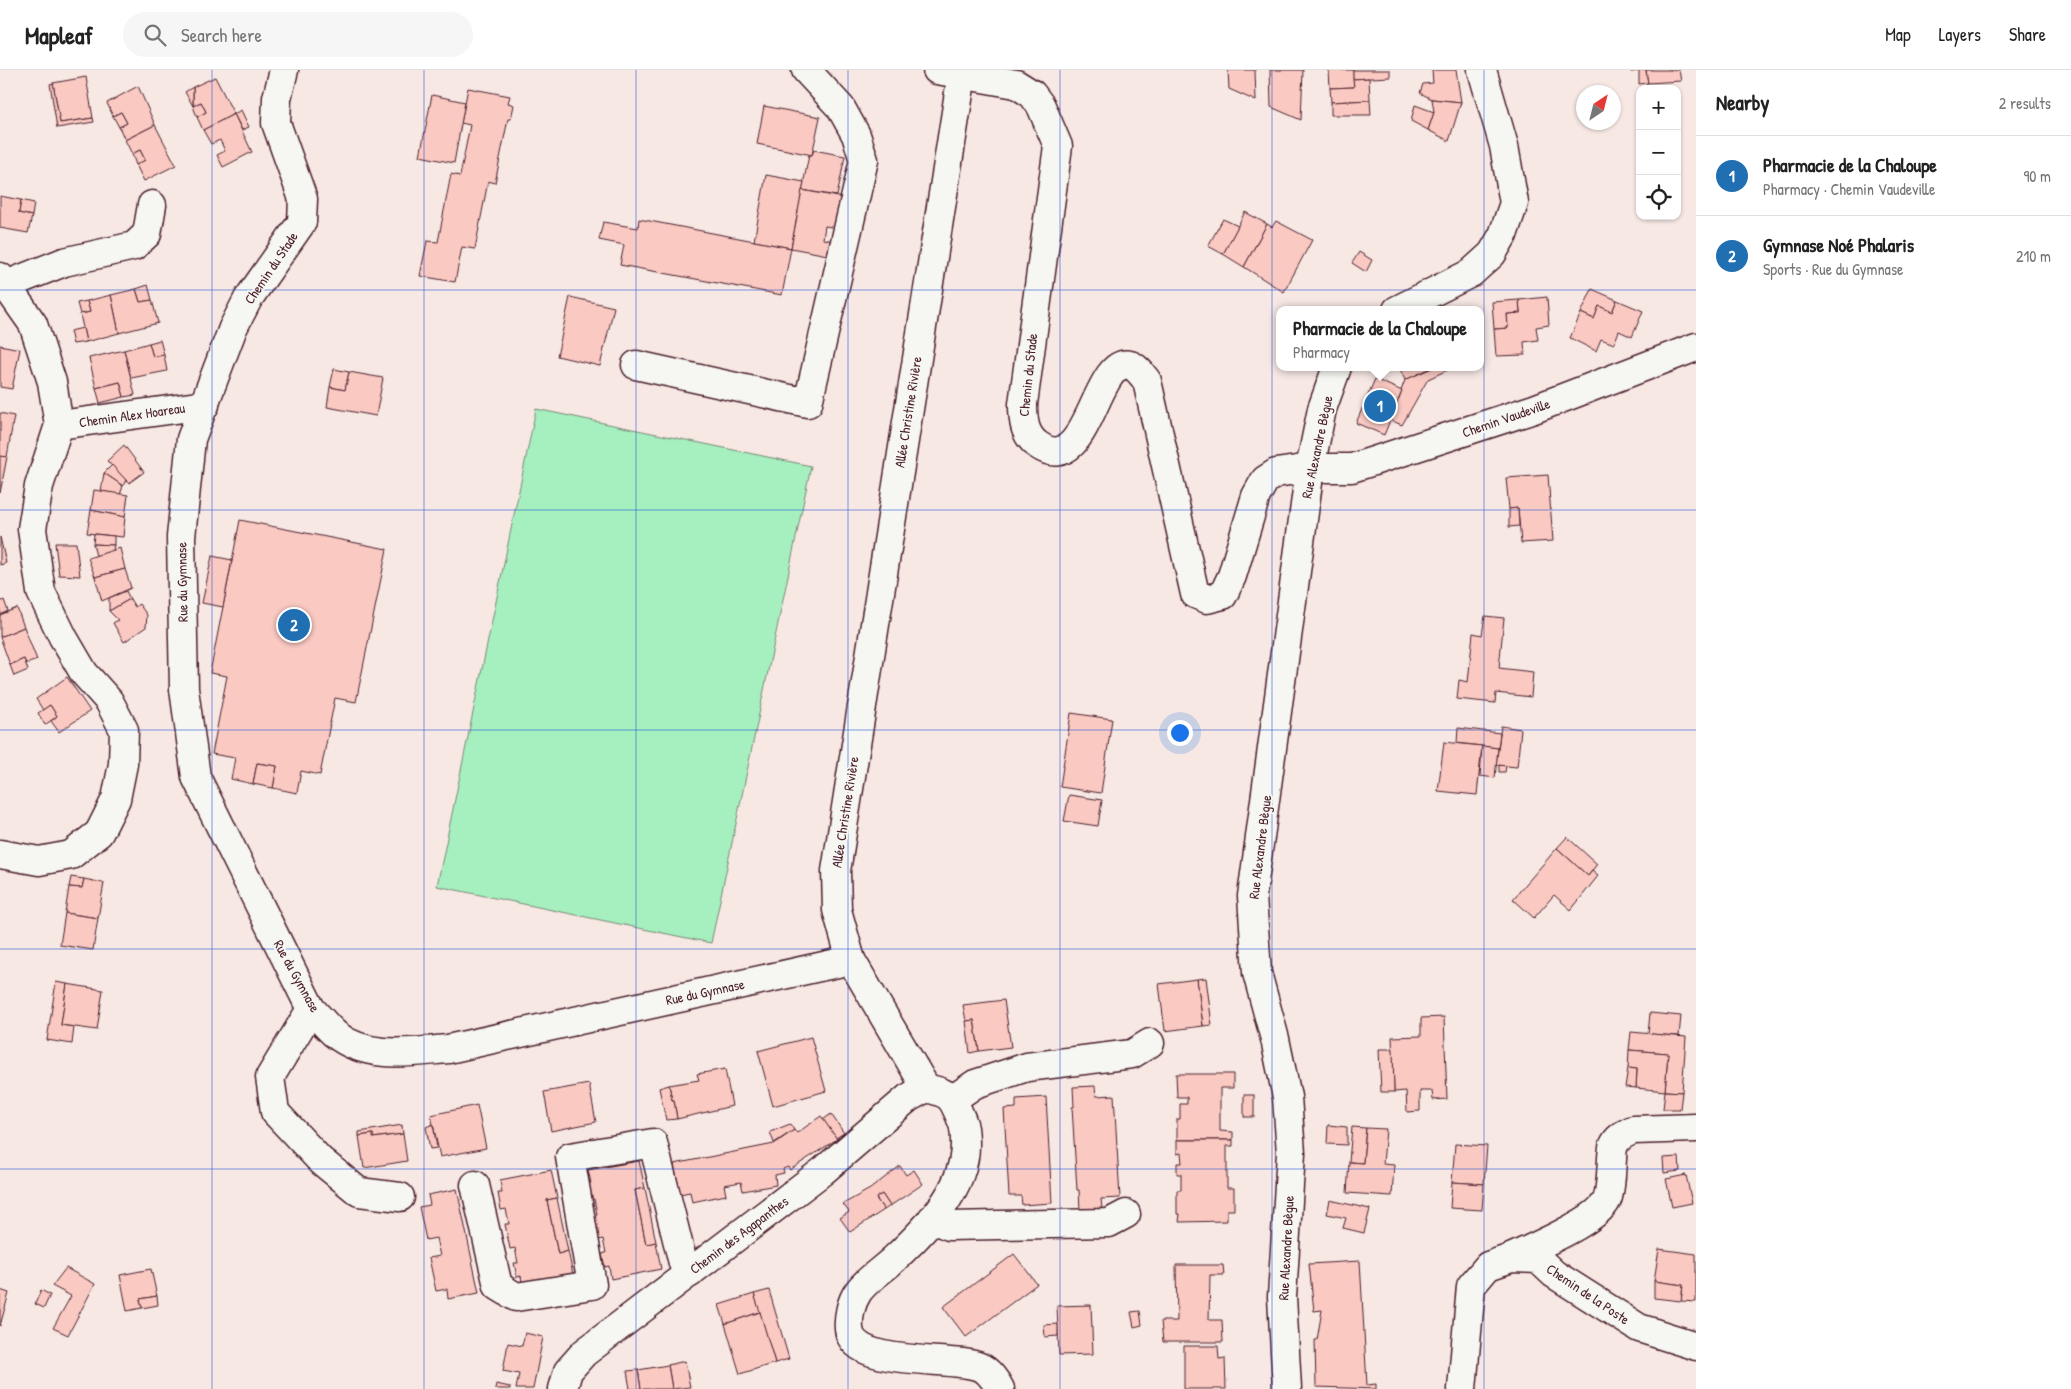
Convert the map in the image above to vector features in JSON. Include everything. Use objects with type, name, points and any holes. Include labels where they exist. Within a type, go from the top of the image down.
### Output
[{"type":"street","name":"Chemin du Stade","points":[[205,405],[233,328],[248,299],[302,222],[303,199],[276,124],[277,98],[284,70]]},
{"type":"street","points":[[636,365],[808,403],[864,160],[856,135],[841,108],[806,70]]},
{"type":"street","points":[[1405,306],[1471,273],[1492,254],[1503,235],[1514,203],[1504,146],[1482,70]]},
{"type":"street","name":"Chemin du Stade","points":[[950,72],[1016,84],[1032,94],[1041,106],[1058,146],[1023,404],[1023,423],[1030,440],[1042,448],[1058,451],[1070,446],[1079,436],[1106,380],[1115,370],[1122,366],[1130,365],[1138,370],[1147,381],[1195,594],[1208,599],[1223,595],[1232,576],[1256,496],[1265,480],[1276,473],[1310,468]]},
{"type":"street","name":"Allée Christine Rivière","points":[[926,1088],[851,960],[837,910],[836,870],[950,72]]},
{"type":"street","points":[[3,281],[64,262],[134,246],[147,234],[152,205]]},
{"type":"street","name":"Chemin Alex Hoareau","points":[[0,854],[38,861],[71,855],[99,833],[116,800],[123,764],[124,730],[109,701],[84,673],[63,637],[41,592],[32,529],[39,486],[59,425],[52,382],[33,324],[3,281]]},
{"type":"street","name":"Chemin Vaudeville","points":[[1310,468],[1352,468],[1534,409],[1696,347]]},
{"type":"street","name":"Rue Alexandre Bègue","points":[[1287,1389],[1282,1297],[1290,1153],[1287,1096],[1275,1038],[1257,973],[1252,896],[1310,468],[1322,409],[1336,371]]},
{"type":"street","name":"Chemin Alex Hoareau","points":[[59,425],[205,405]]},
{"type":"street","name":"Rue du Gymnase","points":[[205,405],[191,439],[181,537],[184,689],[196,777],[311,1009],[336,1035],[364,1050],[395,1053],[448,1049],[851,960]]},
{"type":"street","points":[[311,1009],[270,1077],[275,1112],[320,1160],[359,1192],[400,1197]]},
{"type":"street","points":[[953,1099],[974,1084],[1026,1066],[1132,1054],[1150,1043]]},
{"type":"street","points":[[926,1088],[940,1092],[953,1099],[964,1126],[965,1159],[955,1186],[917,1238],[858,1292],[850,1312],[849,1330],[858,1346],[881,1355],[965,1362],[982,1368],[997,1383],[1000,1389]]},
{"type":"street","name":"Chemin des Agapanthes","points":[[563,1389],[568,1371],[584,1353],[823,1171],[908,1098],[926,1088]]},
{"type":"street","points":[[1511,1258],[1586,1221],[1601,1208],[1608,1199],[1613,1147],[1616,1140],[1625,1133],[1633,1130],[1696,1128]]},
{"type":"street","points":[[476,1184],[498,1286],[516,1298],[592,1285],[570,1156],[653,1143],[683,1263],[690,1273]]},
{"type":"street","points":[[932,1219],[949,1226],[1109,1223],[1126,1214]]},
{"type":"street","name":"Chemin de la Poste","points":[[1462,1389],[1472,1286],[1488,1266],[1511,1258],[1538,1260],[1554,1274],[1639,1328],[1696,1346]]},
{"type":"green space","points":[[536,409],[811,466],[711,943],[437,886]]},
{"type":"building","points":[[1228,70],[1255,70],[1256,101],[1229,89]]},
{"type":"building","points":[[1270,70],[1303,70],[1301,120],[1271,107]]},
{"type":"building","points":[[1329,70],[1353,70],[1354,87],[1330,88]]},
{"type":"building","points":[[1353,70],[1390,70],[1390,77],[1353,79]]},
{"type":"building","points":[[1432,70],[1456,70],[1461,102],[1432,99],[1420,93],[1423,84],[1433,83]]},
{"type":"building","points":[[1631,70],[1646,70],[1648,83],[1639,84],[1639,71],[1631,72]]},
{"type":"building","points":[[1646,70],[1679,70],[1681,81],[1648,83]]},
{"type":"building","points":[[86,77],[93,118],[60,123],[53,83]]},
{"type":"building","points":[[215,77],[234,114],[203,130],[197,117],[206,112],[201,102],[193,106],[193,87]]},
{"type":"building","points":[[1369,78],[1370,100],[1331,102],[1330,88],[1354,87],[1353,79]]},
{"type":"building","points":[[53,83],[60,123],[93,118],[94,122],[57,128],[50,84]]},
{"type":"building","points":[[138,86],[155,125],[125,140],[119,127],[127,123],[121,112],[113,116],[107,103]]},
{"type":"building","points":[[193,87],[193,106],[185,92]]},
{"type":"building","points":[[468,88],[510,96],[508,103],[514,105],[511,119],[508,119],[495,183],[488,181],[475,249],[462,247],[455,282],[420,276],[427,241],[438,242],[451,174],[460,176],[470,125],[461,123]]},
{"type":"building","points":[[432,95],[465,102],[454,163],[420,156]]},
{"type":"building","points":[[1432,99],[1461,102],[1449,141],[1428,130],[1434,112]]},
{"type":"building","points":[[1370,100],[1371,115],[1331,115],[1331,102]]},
{"type":"building","points":[[201,102],[206,112],[197,117],[193,106]]},
{"type":"building","points":[[1415,105],[1434,112],[1428,130],[1411,121]]},
{"type":"building","points":[[764,106],[820,117],[812,155],[757,144]]},
{"type":"building","points":[[241,110],[249,127],[242,130],[234,114]]},
{"type":"building","points":[[121,112],[127,123],[119,127],[113,116]]},
{"type":"building","points":[[234,114],[252,152],[223,167],[217,155],[225,151],[220,140],[211,144],[203,130]]},
{"type":"building","points":[[155,125],[176,165],[144,181],[136,165],[145,160],[140,150],[132,154],[125,140]]},
{"type":"building","points":[[140,150],[145,160],[136,165],[132,154]]},
{"type":"building","points":[[814,150],[845,156],[837,196],[802,190],[809,155],[812,155]]},
{"type":"building","points":[[766,175],[804,182],[791,248],[754,241]]},
{"type":"building","points":[[802,190],[849,199],[843,229],[825,226],[823,239],[840,242],[838,257],[791,248]]},
{"type":"building","points":[[0,196],[21,200],[19,213],[32,216],[28,233],[0,228]]},
{"type":"building","points":[[21,200],[34,203],[32,216],[19,213]]},
{"type":"building","points":[[1245,212],[1267,224],[1244,267],[1223,254]]},
{"type":"building","points":[[639,219],[791,248],[782,295],[620,265],[624,245],[599,240],[603,222],[638,228]]},
{"type":"building","points":[[1223,219],[1238,226],[1223,254],[1208,246]]},
{"type":"building","points":[[1276,221],[1312,240],[1284,292],[1244,267],[1267,224],[1272,227]]},
{"type":"building","points":[[1359,252],[1372,260],[1366,272],[1352,263]]},
{"type":"building","points":[[148,285],[152,300],[140,302],[136,289]]},
{"type":"building","points":[[136,289],[140,302],[152,300],[158,323],[119,333],[111,295]]},
{"type":"building","points":[[1592,289],[1617,300],[1612,312],[1599,306],[1594,319],[1581,313]]},
{"type":"building","points":[[111,295],[119,333],[86,342],[80,314],[90,312],[87,301]]},
{"type":"building","points":[[570,297],[614,307],[600,366],[557,356]]},
{"type":"building","points":[[1547,297],[1549,325],[1536,327],[1538,340],[1524,342],[1525,355],[1496,356],[1494,329],[1508,328],[1507,314],[1520,313],[1519,300]]},
{"type":"building","points":[[1519,300],[1520,313],[1507,314],[1508,328],[1494,329],[1492,302]]},
{"type":"building","points":[[1617,300],[1643,311],[1632,337],[1619,331],[1614,344],[1601,339],[1596,351],[1570,338],[1581,313],[1594,319],[1599,306],[1612,312]]},
{"type":"building","points":[[87,301],[90,312],[80,314],[77,303]]},
{"type":"building","points":[[83,328],[86,342],[73,344],[70,331]]},
{"type":"building","points":[[160,340],[164,355],[153,357],[149,343]]},
{"type":"building","points":[[149,343],[153,357],[164,355],[167,371],[131,378],[124,350]]},
{"type":"building","points":[[0,345],[20,349],[12,389],[0,387]]},
{"type":"building","points":[[124,350],[135,395],[124,397],[120,382],[96,388],[89,358]]},
{"type":"building","points":[[334,369],[349,372],[345,390],[330,387]]},
{"type":"building","points":[[1401,371],[1425,371],[1405,380]]},
{"type":"building","points":[[1425,371],[1445,371],[1428,379],[1402,425],[1390,420],[1405,380]]},
{"type":"building","points":[[349,372],[383,378],[376,416],[327,407],[330,387],[345,390]]},
{"type":"building","points":[[1375,379],[1402,391],[1384,435],[1356,423]]},
{"type":"building","points":[[120,382],[124,397],[100,403],[96,388]]},
{"type":"building","points":[[0,413],[14,416],[7,457],[0,456]]},
{"type":"building","points":[[124,445],[144,472],[129,483],[107,461]]},
{"type":"building","points":[[0,456],[7,457],[0,493]]},
{"type":"building","points":[[112,465],[126,480],[123,486],[104,473]]},
{"type":"building","points":[[104,473],[123,486],[120,495],[101,491]]},
{"type":"building","points":[[1548,475],[1553,541],[1521,543],[1518,508],[1509,509],[1506,478]]},
{"type":"building","points":[[94,490],[128,495],[125,517],[91,510]]},
{"type":"building","points":[[1518,508],[1519,526],[1509,527],[1509,509]]},
{"type":"building","points":[[91,510],[125,517],[123,537],[87,533]]},
{"type":"building","points":[[240,520],[387,549],[356,702],[335,698],[320,775],[301,771],[297,793],[273,788],[277,766],[257,763],[253,784],[231,779],[235,758],[212,754],[227,676],[210,673]]},
{"type":"building","points":[[94,534],[114,536],[114,545],[93,544]]},
{"type":"building","points":[[0,537],[6,563],[0,565]]},
{"type":"building","points":[[55,543],[76,543],[80,576],[59,575]]},
{"type":"building","points":[[93,544],[114,545],[113,551],[96,556]]},
{"type":"building","points":[[120,548],[125,569],[95,577],[88,558]]},
{"type":"building","points":[[212,556],[232,560],[223,607],[202,603]]},
{"type":"building","points":[[125,569],[131,588],[102,601],[95,577]]},
{"type":"building","points":[[126,591],[130,599],[109,611],[109,598]]},
{"type":"building","points":[[130,599],[135,607],[139,604],[147,615],[146,627],[124,642],[113,623],[118,620],[109,611]]},
{"type":"building","points":[[4,600],[8,611],[0,615],[0,602]]},
{"type":"building","points":[[17,608],[24,627],[0,637],[0,615]]},
{"type":"building","points":[[1485,616],[1504,618],[1499,668],[1533,672],[1531,697],[1496,693],[1495,703],[1457,699],[1459,680],[1468,682],[1473,633],[1482,635]]},
{"type":"building","points":[[24,627],[37,660],[26,664],[24,659],[10,665],[0,637]]},
{"type":"building","points":[[24,659],[28,670],[14,676],[10,665]]},
{"type":"building","points":[[67,677],[90,711],[59,732],[51,721],[57,716],[50,705],[43,710],[36,699]]},
{"type":"building","points":[[50,705],[57,716],[45,725],[38,713]]},
{"type":"building","points":[[1071,713],[1112,719],[1101,793],[1060,787]]},
{"type":"building","points":[[1501,726],[1521,729],[1517,767],[1496,765]]},
{"type":"building","points":[[1458,728],[1500,733],[1498,748],[1457,743]]},
{"type":"building","points":[[1444,742],[1482,746],[1477,795],[1438,791]]},
{"type":"building","points":[[1482,746],[1498,748],[1495,778],[1480,776]]},
{"type":"building","points":[[257,763],[277,766],[273,788],[253,784]]},
{"type":"building","points":[[1499,765],[1506,766],[1505,772],[1499,772]]},
{"type":"building","points":[[1069,795],[1102,800],[1098,826],[1064,821]]},
{"type":"building","points":[[1567,837],[1597,864],[1588,876],[1557,848]]},
{"type":"building","points":[[1557,848],[1588,876],[1592,871],[1598,876],[1571,910],[1554,895],[1534,918],[1513,899]]},
{"type":"building","points":[[71,877],[84,879],[82,888],[69,887]]},
{"type":"building","points":[[84,879],[104,883],[98,918],[65,913],[69,887],[82,888]]},
{"type":"building","points":[[65,913],[98,918],[93,950],[60,945]]},
{"type":"building","points":[[1206,978],[1212,1025],[1203,1026],[1197,979]]},
{"type":"building","points":[[1197,979],[1203,1026],[1165,1031],[1159,984]]},
{"type":"building","points":[[56,982],[67,984],[61,1025],[74,1027],[72,1044],[47,1040]]},
{"type":"building","points":[[67,984],[103,990],[97,1030],[61,1025]]},
{"type":"building","points":[[1004,1000],[1011,1047],[979,1051],[974,1020],[966,1021],[963,1005]]},
{"type":"building","points":[[1650,1013],[1681,1016],[1679,1036],[1648,1034]]},
{"type":"building","points":[[1444,1017],[1447,1099],[1433,1100],[1432,1091],[1420,1091],[1420,1111],[1407,1112],[1406,1091],[1394,1092],[1392,1037],[1421,1036],[1421,1018]]},
{"type":"building","points":[[974,1020],[979,1051],[970,1053],[966,1021]]},
{"type":"building","points":[[1631,1032],[1686,1037],[1682,1092],[1665,1091],[1668,1053],[1629,1050]]},
{"type":"building","points":[[811,1037],[826,1091],[773,1106],[758,1051]]},
{"type":"building","points":[[1379,1049],[1393,1049],[1394,1092],[1381,1092]]},
{"type":"building","points":[[1629,1050],[1668,1053],[1665,1091],[1636,1088],[1637,1069],[1628,1068]]},
{"type":"building","points":[[1628,1068],[1637,1069],[1636,1088],[1625,1087]]},
{"type":"building","points":[[725,1069],[732,1106],[677,1119],[669,1085],[699,1080],[697,1074]]},
{"type":"building","points":[[1176,1074],[1233,1074],[1233,1088],[1220,1088],[1220,1131],[1233,1132],[1233,1140],[1177,1140],[1177,1119],[1180,1119],[1180,1104],[1187,1104],[1187,1097],[1177,1097]]},
{"type":"building","points":[[589,1084],[596,1122],[551,1131],[544,1092]]},
{"type":"building","points":[[669,1085],[677,1119],[666,1120],[659,1088]]},
{"type":"building","points":[[1095,1086],[1096,1096],[1114,1095],[1120,1198],[1101,1199],[1102,1208],[1080,1210],[1072,1107],[1074,1107],[1073,1087]]},
{"type":"building","points":[[1665,1091],[1682,1092],[1680,1109],[1663,1109]]},
{"type":"building","points":[[1244,1095],[1254,1095],[1254,1117],[1244,1117]]},
{"type":"building","points":[[1046,1097],[1052,1203],[1022,1205],[1021,1196],[1009,1196],[1004,1109],[1016,1108],[1016,1099]]},
{"type":"building","points":[[477,1105],[486,1148],[440,1157],[431,1115]]},
{"type":"building","points":[[831,1114],[844,1133],[836,1138],[823,1120]]},
{"type":"building","points":[[821,1116],[837,1139],[790,1170],[788,1167],[783,1169],[784,1173],[775,1175],[776,1185],[743,1191],[741,1182],[724,1185],[726,1195],[692,1202],[690,1192],[680,1194],[674,1164],[774,1144],[794,1130],[797,1133]]},
{"type":"building","points":[[433,1124],[437,1148],[430,1149],[426,1127]]},
{"type":"building","points":[[790,1124],[794,1130],[774,1143],[770,1132]]},
{"type":"building","points":[[402,1125],[403,1134],[373,1138],[373,1134],[359,1136],[359,1132]]},
{"type":"building","points":[[1328,1125],[1347,1127],[1347,1145],[1327,1144]]},
{"type":"building","points":[[1352,1127],[1366,1128],[1363,1163],[1349,1162]]},
{"type":"building","points":[[1366,1128],[1386,1129],[1383,1164],[1394,1165],[1392,1196],[1347,1193],[1349,1162],[1363,1163]]},
{"type":"building","points":[[373,1134],[373,1138],[403,1134],[407,1161],[364,1168],[359,1136]]},
{"type":"building","points":[[1177,1140],[1233,1140],[1233,1146],[1227,1146],[1227,1188],[1234,1188],[1234,1210],[1227,1210],[1227,1221],[1179,1222],[1177,1190],[1181,1190],[1181,1174],[1177,1174],[1177,1163],[1182,1163],[1181,1153],[1177,1154]]},
{"type":"building","points":[[1455,1144],[1487,1146],[1484,1184],[1452,1182]]},
{"type":"building","points":[[1679,1157],[1680,1171],[1664,1173],[1663,1158]]},
{"type":"building","points":[[639,1161],[645,1188],[635,1190],[646,1244],[656,1242],[661,1269],[611,1279],[609,1266],[605,1267],[602,1254],[606,1253],[603,1239],[598,1240],[593,1215],[597,1214],[594,1199],[589,1200],[586,1184],[591,1183],[588,1170]]},
{"type":"building","points":[[900,1166],[906,1175],[914,1170],[923,1184],[890,1206],[882,1194],[876,1198],[884,1210],[850,1232],[840,1218],[849,1212],[843,1204],[870,1189]]},
{"type":"building","points":[[551,1170],[557,1198],[547,1200],[558,1254],[568,1251],[574,1279],[523,1289],[521,1276],[517,1277],[514,1263],[518,1263],[515,1248],[510,1249],[505,1224],[509,1224],[506,1209],[501,1210],[498,1193],[502,1193],[500,1180]]},
{"type":"building","points":[[1686,1175],[1692,1203],[1672,1207],[1666,1179]]},
{"type":"building","points":[[1452,1182],[1484,1184],[1482,1210],[1450,1208]]},
{"type":"building","points":[[645,1188],[656,1242],[646,1244],[635,1190]]},
{"type":"building","points":[[457,1189],[479,1293],[448,1299],[447,1289],[436,1291],[429,1258],[440,1256],[436,1238],[426,1240],[419,1207],[430,1205],[428,1195]]},
{"type":"building","points":[[882,1194],[890,1206],[884,1210],[876,1198]]},
{"type":"building","points":[[557,1198],[568,1251],[558,1254],[547,1200]]},
{"type":"building","points":[[1330,1200],[1370,1209],[1364,1233],[1343,1228],[1346,1218],[1327,1214]]},
{"type":"building","points":[[1659,1249],[1696,1254],[1696,1302],[1681,1301],[1683,1285],[1654,1281]]},
{"type":"building","points":[[1014,1254],[1037,1284],[966,1337],[943,1307]]},
{"type":"building","points":[[1360,1261],[1367,1385],[1376,1384],[1376,1389],[1316,1387],[1315,1340],[1317,1340],[1322,1310],[1314,1311],[1309,1264]]},
{"type":"building","points":[[1176,1265],[1223,1265],[1224,1275],[1210,1275],[1209,1320],[1222,1320],[1223,1342],[1163,1342],[1161,1321],[1177,1321]]},
{"type":"building","points":[[66,1268],[95,1284],[68,1335],[53,1328],[71,1296],[52,1286]]},
{"type":"building","points":[[151,1269],[157,1296],[140,1299],[142,1308],[127,1311],[120,1275]]},
{"type":"building","points":[[1654,1281],[1683,1285],[1681,1301],[1654,1298]]},
{"type":"building","points":[[0,1290],[9,1293],[0,1326]]},
{"type":"building","points":[[41,1290],[50,1295],[44,1308],[35,1304]]},
{"type":"building","points":[[769,1290],[789,1359],[775,1363],[754,1294]]},
{"type":"building","points":[[754,1294],[760,1312],[725,1324],[719,1305]]},
{"type":"building","points":[[157,1296],[158,1305],[142,1308],[140,1299]]},
{"type":"building","points":[[1091,1305],[1093,1354],[1059,1355],[1057,1306]]},
{"type":"building","points":[[1140,1311],[1142,1325],[1134,1327],[1131,1312]]},
{"type":"building","points":[[760,1312],[775,1363],[740,1374],[725,1324]]},
{"type":"building","points":[[1058,1324],[1058,1336],[1045,1337],[1044,1325]]},
{"type":"building","points":[[525,1333],[543,1337],[533,1389],[516,1389],[519,1374],[503,1371],[508,1343],[522,1346]]},
{"type":"building","points":[[1184,1346],[1218,1346],[1219,1359],[1225,1358],[1226,1389],[1184,1389]]},
{"type":"building","points":[[685,1361],[690,1387],[672,1389],[668,1365]]},
{"type":"building","points":[[668,1365],[672,1389],[641,1389],[638,1370]]},
{"type":"building","points":[[638,1370],[641,1389],[630,1389],[627,1371]]},
{"type":"building","points":[[496,1384],[510,1387],[510,1389],[495,1389]]},
{"type":"place","name":"Pharmacie de la Chaloupe","points":[[1380,406]]},
{"type":"place","name":"Gymnase Noé Phalaris","points":[[294,625]]}]
